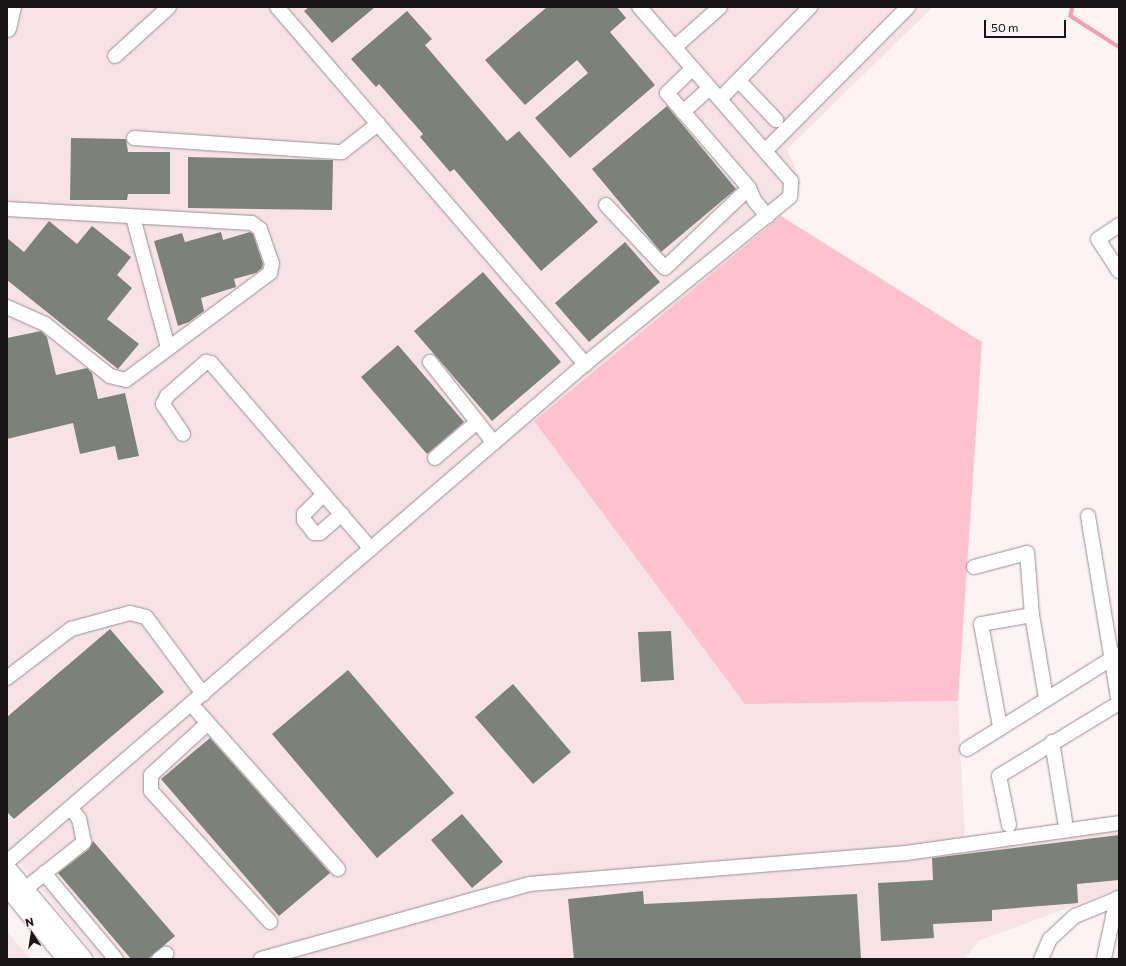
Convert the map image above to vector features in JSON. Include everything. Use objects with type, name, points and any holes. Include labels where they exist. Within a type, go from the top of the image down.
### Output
[{"type":"main road","points":[[7,28],[12,7]]},
{"type":"main road","points":[[7,868],[84,959]]},
{"type":"main road","points":[[7,887],[66,959]]},
{"type":"street","points":[[115,56],[169,7]]},
{"type":"street","points":[[277,7],[585,364]]},
{"type":"street","points":[[7,862],[585,364],[790,197],[791,181],[639,7]]},
{"type":"street","points":[[674,47],[720,7]]},
{"type":"street","points":[[720,99],[810,7]]},
{"type":"street","points":[[765,151],[908,7]]},
{"type":"street","points":[[693,68],[667,93],[749,188],[754,200],[767,216]]},
{"type":"street","points":[[739,81],[776,120]]},
{"type":"street","points":[[683,112],[710,88]]},
{"type":"street","points":[[134,138],[342,152],[378,124]]},
{"type":"street","points":[[606,206],[665,268],[749,188]]},
{"type":"street","points":[[7,209],[252,223],[260,229],[272,264],[270,273],[126,380],[110,376],[45,324],[7,307]]},
{"type":"street","points":[[133,217],[168,348]]},
{"type":"street","points":[[1119,225],[1098,239],[1119,271]]},
{"type":"street","points":[[183,434],[163,404],[167,396],[206,362],[211,363],[371,548]]},
{"type":"street","points":[[430,362],[494,443]]},
{"type":"street","points":[[435,458],[477,422]]},
{"type":"street","points":[[324,494],[304,514],[304,520],[314,533],[320,533],[342,514]]},
{"type":"street","points":[[1009,825],[999,776],[1052,742],[1119,703],[1115,656],[1088,516]]},
{"type":"street","points":[[974,567],[1027,553],[1032,615],[1046,698]]},
{"type":"street","points":[[7,678],[71,629],[130,613],[146,617],[203,694]]},
{"type":"street","points":[[1000,727],[981,624],[1032,615]]},
{"type":"street","points":[[967,749],[1115,656]]},
{"type":"street","points":[[191,704],[338,870]]},
{"type":"street","points":[[208,723],[151,775],[151,790],[270,922]]},
{"type":"street","points":[[1052,742],[1065,821]]},
{"type":"street","points":[[25,889],[84,842],[79,819],[71,808]]},
{"type":"street","points":[[261,959],[530,884],[906,853],[1119,823]]},
{"type":"street","points":[[44,873],[116,959]]},
{"type":"street","points":[[1041,959],[1050,939],[1075,916],[1118,898]]},
{"type":"street","points":[[1104,959],[1118,898]]},
{"type":"shaded area","points":[[7,7],[933,7],[787,149],[801,182],[781,216],[534,421],[745,703],[958,701],[965,843],[1119,825],[1119,889],[978,941],[965,959],[98,959],[7,848]]},
{"type":"shaded area","points":[[781,216],[982,342],[958,701],[745,704],[534,421]]},
{"type":"shaded area","points":[[7,932],[31,959],[7,959]]},
{"type":"building","points":[[309,7],[375,7],[332,43],[304,11]]},
{"type":"building","points":[[547,7],[617,7],[626,18],[610,32],[655,85],[570,158],[535,118],[588,73],[577,60],[525,105],[485,60]]},
{"type":"building","points":[[407,11],[432,39],[425,45],[507,141],[519,131],[598,222],[541,271],[454,169],[450,172],[420,137],[423,134],[379,84],[376,87],[351,59]]},
{"type":"building","points":[[667,106],[736,189],[661,252],[592,169]]},
{"type":"building","points":[[71,138],[126,139],[128,152],[170,152],[170,194],[128,194],[127,200],[70,200]]},
{"type":"building","points":[[188,157],[333,160],[332,210],[188,208]]},
{"type":"building","points":[[49,221],[77,244],[92,226],[131,257],[117,275],[132,288],[107,319],[139,344],[118,369],[7,280],[7,238],[24,252]]},
{"type":"building","points":[[221,232],[223,240],[250,232],[253,234],[263,264],[262,268],[256,273],[234,279],[236,287],[201,298],[204,311],[189,322],[178,326],[154,241],[182,233],[185,242]]},
{"type":"building","points":[[625,242],[660,282],[589,342],[555,303]]},
{"type":"building","points":[[483,272],[561,362],[492,421],[414,331]]},
{"type":"building","points":[[41,331],[47,337],[56,375],[87,368],[92,373],[98,399],[125,393],[139,456],[118,460],[115,446],[80,454],[73,423],[7,439],[7,338]]},
{"type":"building","points":[[398,345],[464,422],[427,454],[361,377]]},
{"type":"building","points":[[110,629],[164,692],[14,819],[7,812],[7,717]]},
{"type":"building","points":[[671,631],[674,680],[641,682],[638,632]]},
{"type":"building","points":[[348,670],[454,793],[377,858],[272,734]]},
{"type":"building","points":[[513,684],[571,752],[533,784],[475,717]]},
{"type":"building","points":[[210,738],[330,873],[279,916],[161,779]]},
{"type":"building","points":[[462,814],[503,862],[472,888],[431,840]]},
{"type":"building","points":[[1119,835],[1119,880],[1077,884],[1078,903],[992,910],[992,921],[933,924],[934,938],[881,941],[878,883],[933,880],[932,858]]},
{"type":"building","points":[[93,841],[175,936],[148,959],[131,959],[58,873],[89,849]]},
{"type":"building","points":[[643,891],[644,904],[857,894],[861,959],[574,959],[568,899]]},
{"type":"waterway","points":[[1073,7],[1071,16],[1119,47]]}]
